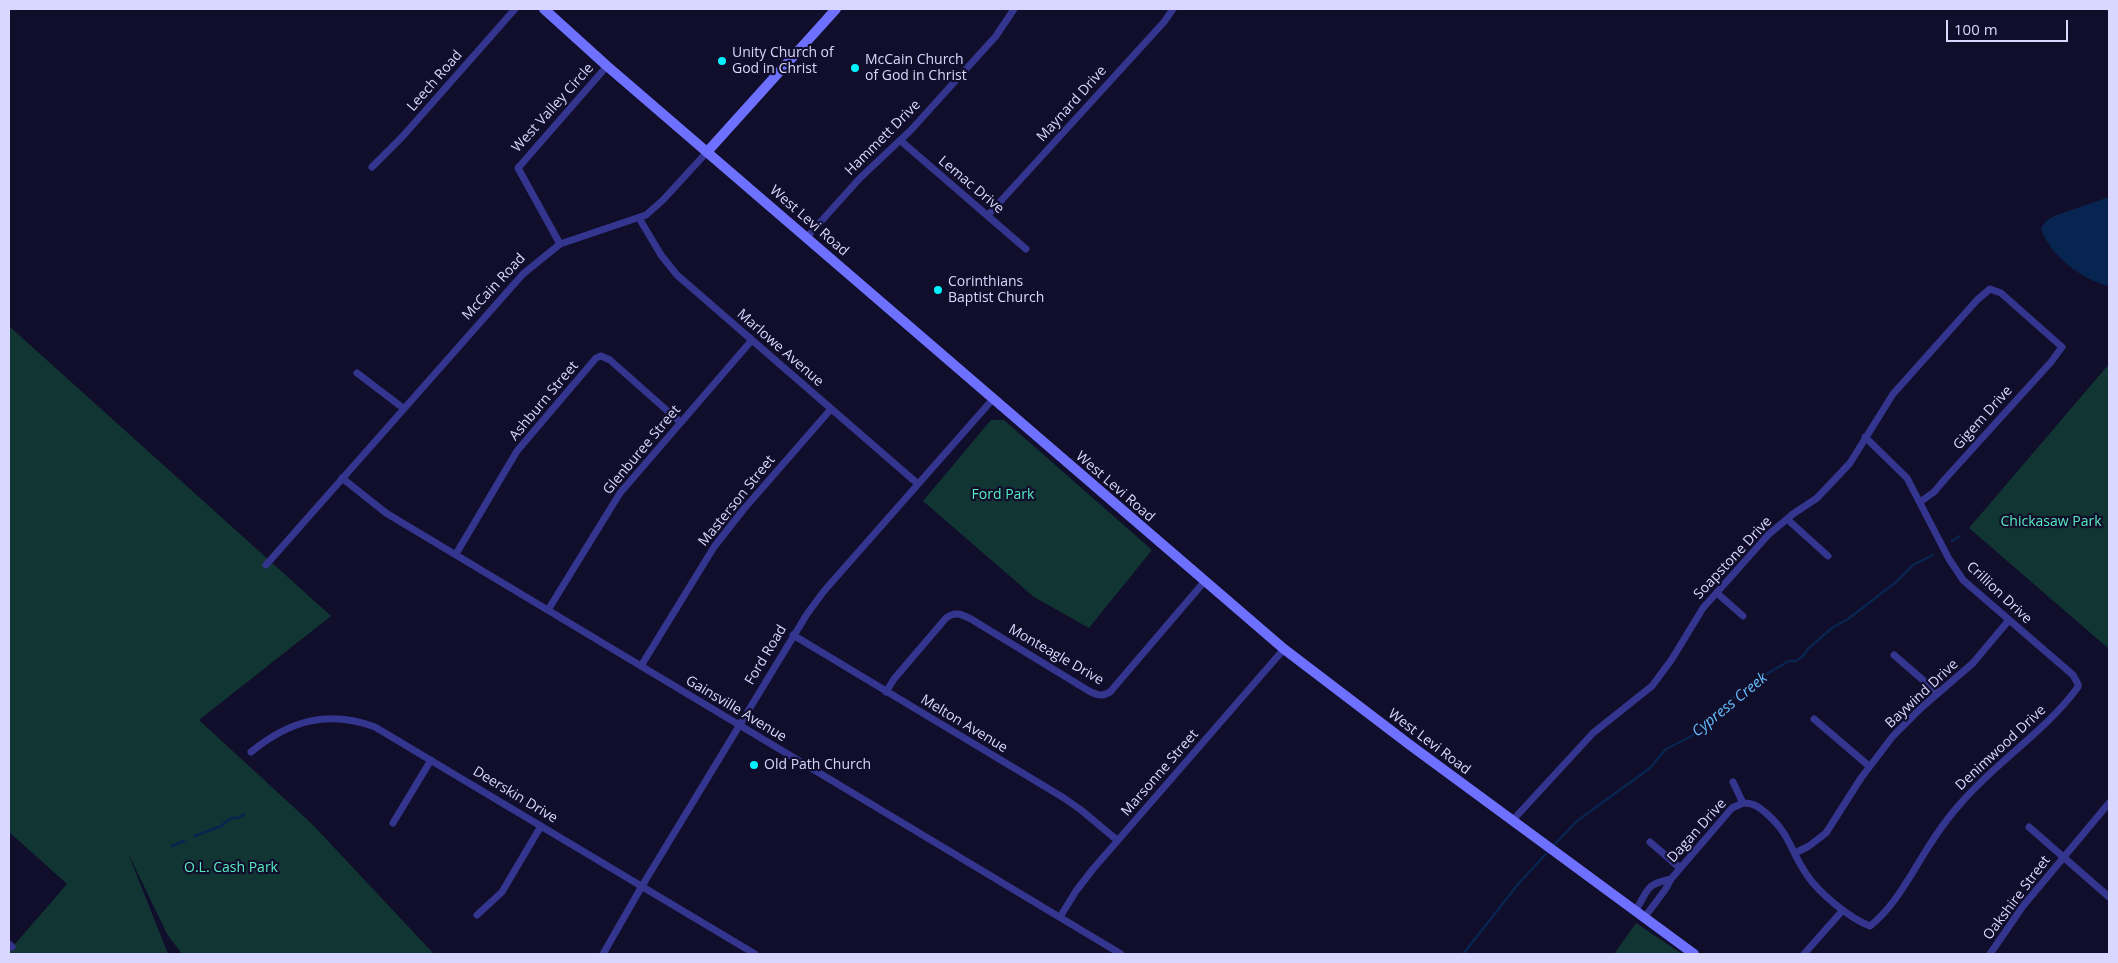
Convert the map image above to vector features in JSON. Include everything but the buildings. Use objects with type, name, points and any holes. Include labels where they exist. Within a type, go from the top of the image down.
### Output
[{"type":"street","name":"Leech Road","points":[[372,167],[403,136],[515,9]]},
{"type":"street","name":"West Levi Road","points":[[544,9],[607,66],[1284,649],[1512,821],[1694,954]]},
{"type":"street","name":"McCain Road","points":[[266,565],[522,274],[560,244],[576,237],[639,218],[656,208],[836,9]]},
{"type":"street","name":"Hammett Drive","points":[[807,237],[860,178],[901,141],[996,36],[1014,9]]},
{"type":"street","name":"Maynard Drive","points":[[988,214],[1164,22],[1173,9]]},
{"type":"street","name":"West Valley Circle","points":[[560,244],[518,168],[607,66]]},
{"type":"street","name":"Lemac Drive","points":[[901,141],[968,200],[988,214],[1026,249]]},
{"type":"street","name":"Marlowe Avenue","points":[[639,218],[661,255],[677,275],[918,484]]},
{"type":"street","name":"Gigem Drive","points":[[1920,502],[1934,492],[2051,362],[2062,347],[2002,293],[1990,289]]},
{"type":"street","name":"Soapstone Drive","points":[[1512,821],[1593,733],[1652,686],[1672,659],[1698,615],[1769,534],[1816,498],[1850,463],[1893,394],[1977,300],[1990,289]]},
{"type":"street","name":"Glenburee Street","points":[[548,610],[620,493],[752,340]]},
{"type":"street","name":"Ashburn Street","points":[[456,554],[516,454],[596,358],[601,356],[610,360],[680,422]]},
{"type":"street","points":[[357,373],[403,408]]},
{"type":"street","name":"Ford Road","points":[[603,954],[793,635],[824,591],[993,399]]},
{"type":"street","name":"Masterson Street","points":[[641,666],[714,547],[743,510],[831,409]]},
{"type":"street","name":"Crillion Drive","points":[[1865,437],[1907,478],[1955,570],[1969,586],[2073,676],[2078,684]]},
{"type":"street","name":"Gainsville Avenue","points":[[342,478],[378,508],[1121,954]]},
{"type":"street","points":[[1787,519],[1828,556]]},
{"type":"street","name":"Monteagle Drive","points":[[886,692],[894,679],[946,618],[957,613],[1096,695],[1105,695],[1110,692],[1204,582]]},
{"type":"street","points":[[1717,593],[1743,616]]},
{"type":"street","name":"Baywind Drive","points":[[1795,853],[1809,846],[1826,833],[1869,766],[1898,731],[1973,663],[2009,620]]},
{"type":"street","name":"Melton Avenue","points":[[793,635],[1074,805],[1117,840]]},
{"type":"street","name":"Marsonne Street","points":[[1060,917],[1079,887],[1117,840],[1284,649]]},
{"type":"street","points":[[1894,655],[1938,693]]},
{"type":"street","name":"Denimwood Drive","points":[[1843,910],[1870,926],[1898,895],[1931,843],[1960,804],[1994,769],[2046,724],[2078,684]]},
{"type":"street","name":"Deerskin Drive","points":[[251,752],[272,735],[290,726],[314,720],[338,718],[375,727],[751,953]]},
{"type":"street","points":[[1814,719],[1869,766]]},
{"type":"street","points":[[393,823],[431,760]]},
{"type":"street","points":[[1733,782],[1743,803],[1759,806],[1776,822],[1787,835],[1810,880],[1843,910],[1804,954]]},
{"type":"street","name":"Dagan Drive","points":[[1644,918],[1665,890],[1670,879],[1732,808],[1743,803]]},
{"type":"street","name":"Oakshire Street","points":[[1990,954],[2019,912],[2109,803]]},
{"type":"street","points":[[477,914],[502,892],[542,826]]},
{"type":"street","points":[[2029,827],[2109,898]]},
{"type":"street","points":[[1650,842],[1680,868]]},
{"type":"street","name":"Dagan Drive","points":[[1635,911],[1652,884],[1670,879]]},
{"type":"green space","name":"O.L. Cash Park","points":[[9,326],[331,616],[199,720],[312,824],[434,954],[182,954],[167,934],[128,853],[168,954],[9,954],[9,951],[67,884],[9,832]]},
{"type":"green space","name":"Chickasaw Park","points":[[2109,364],[2109,649],[1969,528]]},
{"type":"green space","name":"Ford Park","points":[[991,420],[1004,420],[1152,550],[1089,628],[1034,597],[923,501]]},
{"type":"green space","points":[[1636,923],[1682,954],[1614,954]]},
{"type":"water","points":[[2109,197],[2109,286],[2088,278],[2068,265],[2051,248],[2041,228],[2046,221],[2054,216]]},
{"type":"waterway","name":"Cypress Creek","points":[[1952,541],[1960,536]]},
{"type":"waterway","name":"Cypress Creek","points":[[1555,844],[1577,821],[1650,768],[1666,749],[1690,737],[1710,722],[1724,705],[1753,682],[1789,661],[1796,661],[1802,657],[1808,649],[1832,628],[1848,619],[1896,582],[1913,565],[1933,555]]},
{"type":"waterway","points":[[195,836],[221,826],[231,818],[244,815]]},
{"type":"waterway","points":[[172,846],[184,841]]},
{"type":"waterway","name":"Cypress Creek","points":[[1463,954],[1519,883],[1546,854]]},
{"type":"place","name":"Unity Church of God in Christ","points":[[722,61]]},
{"type":"place","name":"McCain Church of God in Christ","points":[[855,68]]},
{"type":"place","name":"Corinthians Baptist Church","points":[[938,290]]},
{"type":"place","name":"Old Path Church","points":[[754,765]]}]
